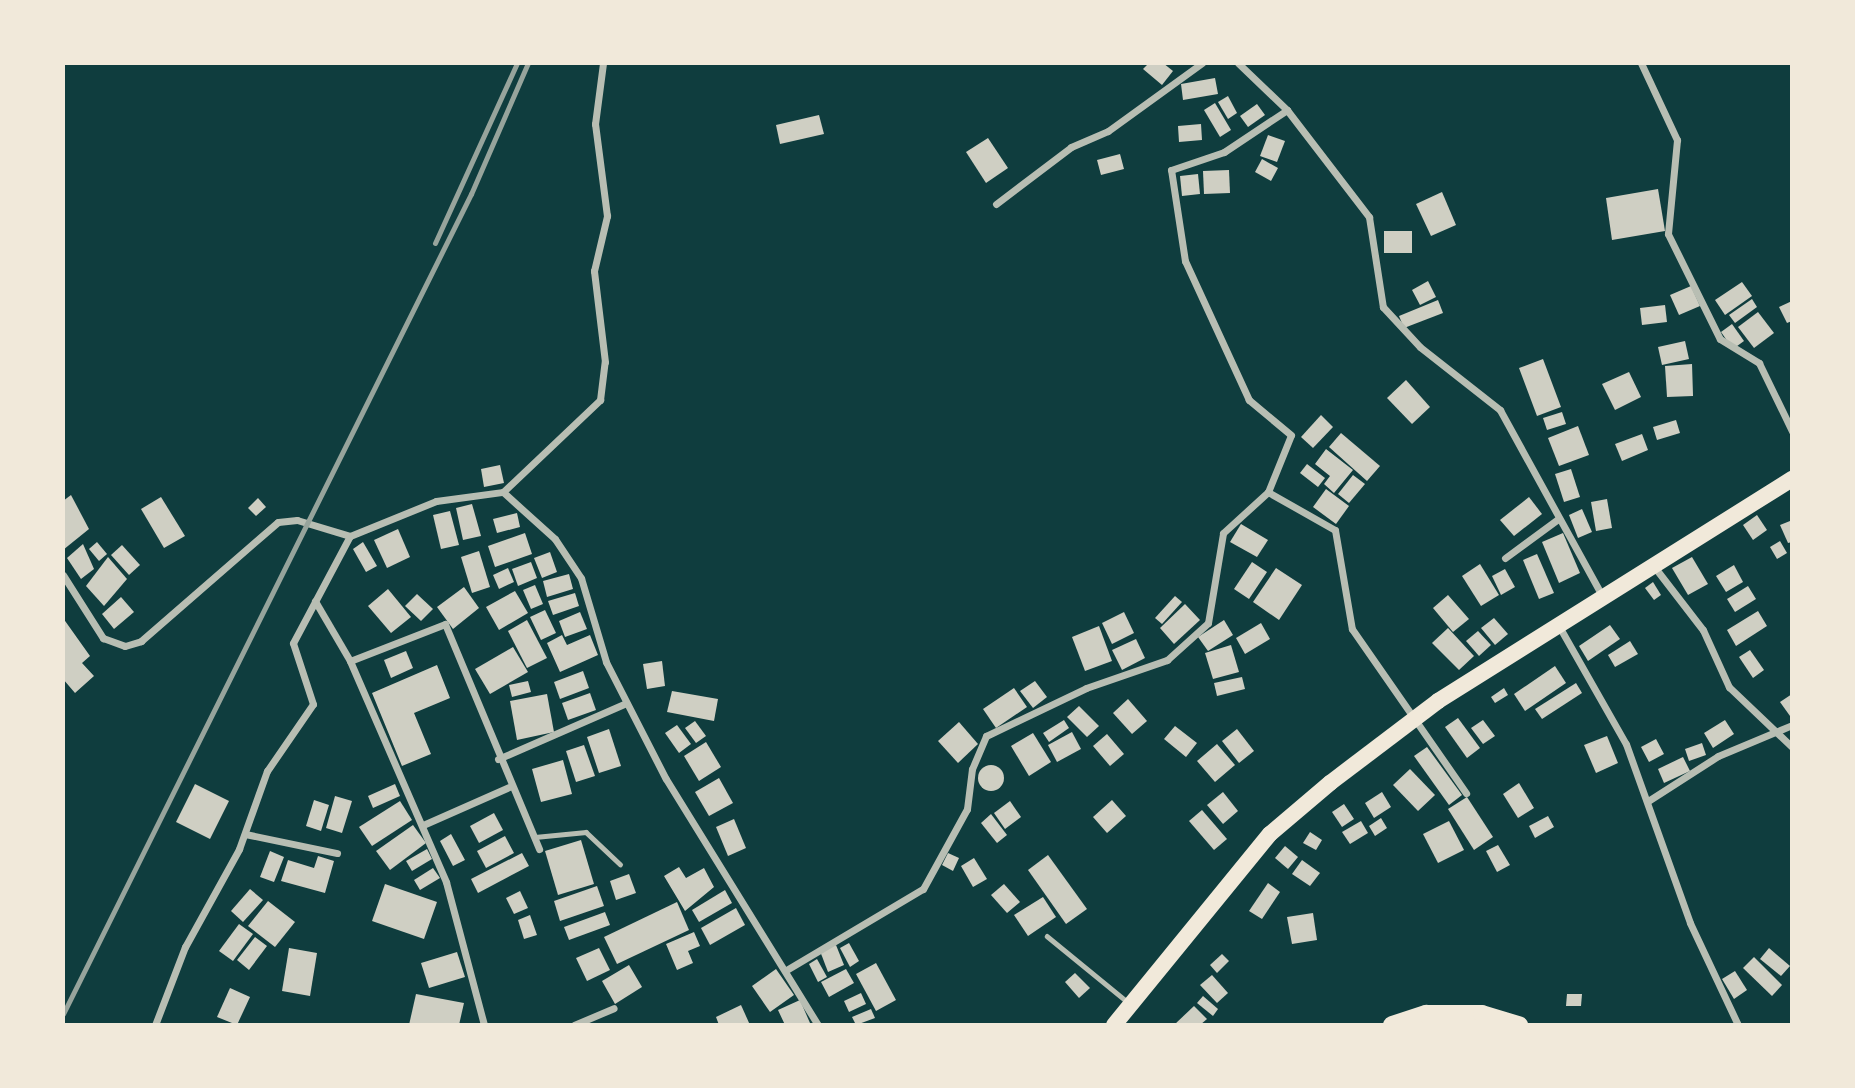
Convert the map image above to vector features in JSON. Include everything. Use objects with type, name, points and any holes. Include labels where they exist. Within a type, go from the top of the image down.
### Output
[{"type":"highway","points":[[1392,1025],[1426,1014],[1482,1014],[1519,1025]]},
{"type":"main road","points":[[1114,1025],[1129,1003],[1270,834],[1413,720],[1656,569],[1792,479]]},
{"type":"street","points":[[63,575],[103,638],[125,646],[141,640],[268,526],[297,520],[350,536],[436,501],[503,492],[600,400],[605,362],[594,271],[607,216],[595,124],[603,63]]},
{"type":"street","points":[[996,204],[1071,147],[1108,131],[1202,63]]},
{"type":"street","points":[[1238,63],[1287,110],[1373,224],[1383,307],[1420,346],[1489,395],[1604,599]]},
{"type":"street","points":[[1641,63],[1678,140],[1668,234],[1720,339],[1759,363],[1792,431]]},
{"type":"street","points":[[788,969],[923,889],[967,809],[972,769],[986,736],[1086,688],[1167,660],[1208,622],[1223,533],[1268,492],[1291,435],[1249,400],[1185,261],[1171,170],[1224,152],[1287,110]]},
{"type":"street","points":[[503,492],[555,539],[581,578],[606,662],[675,796],[788,969],[818,1025]]},
{"type":"street","points":[[1268,492],[1335,530],[1352,629],[1466,793]]},
{"type":"street","points":[[1505,558],[1558,519]]},
{"type":"street","points":[[155,1025],[185,947],[245,834],[267,771],[313,704],[293,643],[350,536]]},
{"type":"street","points":[[1656,569],[1703,631],[1730,687],[1780,729],[1792,747]]},
{"type":"street","points":[[315,601],[350,661],[446,882],[484,1025]]},
{"type":"street","points":[[350,661],[440,621],[509,787],[539,849]]},
{"type":"street","points":[[1560,628],[1594,681],[1648,801],[1689,923],[1738,1025]]},
{"type":"street","points":[[498,759],[626,702]]},
{"type":"street","points":[[1648,801],[1718,755],[1792,725]]},
{"type":"street","points":[[423,825],[509,787]]},
{"type":"street","points":[[245,834],[337,853]]},
{"type":"street","points":[[574,1025],[614,1008]]},
{"type":"lane","points":[[535,836],[586,832],[620,864]]},
{"type":"lane","points":[[1047,936],[1129,1003]]},
{"type":"building","points":[[1149,63],[1163,63],[1173,71],[1162,85],[1143,69]]},
{"type":"building","points":[[1215,78],[1218,94],[1183,100],[1181,84]]},
{"type":"building","points":[[1228,96],[1237,113],[1228,119],[1218,102]]},
{"type":"building","points":[[1215,103],[1231,130],[1220,137],[1204,110]]},
{"type":"building","points":[[1257,104],[1265,115],[1248,127],[1240,116]]},
{"type":"building","points":[[819,115],[824,134],[780,144],[776,125]]},
{"type":"building","points":[[1201,124],[1202,140],[1179,142],[1178,126]]},
{"type":"building","points":[[1268,135],[1285,141],[1277,162],[1260,156]]},
{"type":"building","points":[[988,138],[1008,168],[986,183],[966,152]]},
{"type":"building","points":[[1120,154],[1124,169],[1101,175],[1097,160]]},
{"type":"building","points":[[1262,159],[1278,168],[1271,181],[1255,172]]},
{"type":"building","points":[[1229,170],[1230,193],[1204,194],[1203,171]]},
{"type":"building","points":[[1198,174],[1200,194],[1182,196],[1180,176]]},
{"type":"building","points":[[1658,189],[1665,231],[1612,240],[1606,198]]},
{"type":"building","points":[[1442,192],[1456,225],[1431,236],[1416,204]]},
{"type":"building","points":[[1384,231],[1412,231],[1412,253],[1384,253]]},
{"type":"building","points":[[1428,281],[1436,297],[1420,305],[1412,290]]},
{"type":"building","points":[[1742,282],[1752,296],[1725,315],[1715,300]]},
{"type":"building","points":[[1691,286],[1700,306],[1679,315],[1670,295]]},
{"type":"building","points":[[1752,299],[1757,307],[1735,323],[1729,315]]},
{"type":"building","points":[[1438,300],[1443,313],[1404,328],[1399,316]]},
{"type":"building","points":[[1792,301],[1792,321],[1787,323],[1779,307]]},
{"type":"building","points":[[1665,305],[1667,322],[1642,325],[1640,308]]},
{"type":"building","points":[[1758,312],[1774,333],[1754,348],[1738,327]]},
{"type":"building","points":[[1732,324],[1744,341],[1733,349],[1721,332]]},
{"type":"building","points":[[1685,341],[1689,359],[1662,365],[1658,347]]},
{"type":"building","points":[[1543,359],[1561,407],[1537,416],[1519,368]]},
{"type":"building","points":[[1692,364],[1693,396],[1667,397],[1665,366]]},
{"type":"building","points":[[1629,372],[1641,397],[1615,410],[1602,384]]},
{"type":"building","points":[[1406,380],[1430,407],[1412,424],[1387,398]]},
{"type":"building","points":[[1562,412],[1566,424],[1547,430],[1543,418]]},
{"type":"building","points":[[1321,415],[1333,427],[1313,448],[1301,437]]},
{"type":"building","points":[[1676,420],[1680,433],[1657,440],[1653,427]]},
{"type":"building","points":[[1578,426],[1589,455],[1559,466],[1548,438]]},
{"type":"building","points":[[1341,433],[1380,466],[1367,481],[1329,447]]},
{"type":"building","points":[[1642,434],[1648,450],[1622,461],[1615,444]]},
{"type":"building","points":[[1326,449],[1353,470],[1334,493],[1324,484],[1330,476],[1315,464]]},
{"type":"building","points":[[1307,464],[1325,478],[1318,487],[1300,473]]},
{"type":"building","points":[[500,465],[504,483],[484,487],[481,469]]},
{"type":"building","points":[[1571,469],[1580,497],[1564,502],[1555,474]]},
{"type":"building","points":[[1353,475],[1365,484],[1349,503],[1338,494]]},
{"type":"building","points":[[1326,489],[1349,506],[1336,524],[1313,507]]},
{"type":"building","points":[[71,495],[89,529],[63,550],[63,501]]},
{"type":"building","points":[[161,497],[185,536],[164,548],[141,509]]},
{"type":"building","points":[[1529,497],[1542,514],[1514,536],[1500,520]]},
{"type":"building","points":[[258,498],[266,507],[256,516],[248,508]]},
{"type":"building","points":[[1607,499],[1612,528],[1596,531],[1591,502]]},
{"type":"building","points":[[472,504],[481,536],[463,540],[456,508]]},
{"type":"building","points":[[1582,509],[1592,532],[1578,538],[1569,515]]},
{"type":"building","points":[[450,511],[459,545],[441,549],[433,515]]},
{"type":"building","points":[[517,513],[520,527],[497,533],[493,519]]},
{"type":"building","points":[[1757,515],[1767,530],[1753,540],[1743,525]]},
{"type":"building","points":[[1790,521],[1792,542],[1788,543],[1780,525]]},
{"type":"building","points":[[1241,524],[1268,540],[1257,557],[1230,542]]},
{"type":"building","points":[[398,529],[410,557],[387,568],[374,540]]},
{"type":"building","points":[[525,533],[532,554],[495,567],[488,546]]},
{"type":"building","points":[[1563,533],[1580,573],[1559,583],[1542,542]]},
{"type":"building","points":[[1780,541],[1787,553],[1777,559],[1770,547]]},
{"type":"building","points":[[97,542],[107,554],[99,561],[89,549]]},
{"type":"building","points":[[363,542],[377,566],[366,572],[353,549]]},
{"type":"building","points":[[83,544],[94,569],[81,579],[67,558]]},
{"type":"building","points":[[122,545],[140,565],[129,575],[111,555]]},
{"type":"building","points":[[479,551],[490,587],[472,593],[461,557]]},
{"type":"building","points":[[550,552],[557,572],[542,578],[534,558]]},
{"type":"building","points":[[1537,554],[1554,593],[1539,599],[1523,560]]},
{"type":"building","points":[[108,557],[127,579],[104,606],[86,586]]},
{"type":"building","points":[[1692,557],[1708,584],[1688,595],[1672,568]]},
{"type":"building","points":[[531,562],[537,578],[518,586],[512,569]]},
{"type":"building","points":[[1252,562],[1267,572],[1249,599],[1234,589]]},
{"type":"building","points":[[1480,564],[1499,595],[1481,606],[1462,576]]},
{"type":"building","points":[[1734,565],[1743,582],[1726,592],[1716,576]]},
{"type":"building","points":[[508,568],[514,582],[499,589],[493,575]]},
{"type":"building","points":[[1276,568],[1302,585],[1279,620],[1253,602]]},
{"type":"building","points":[[1505,569],[1515,587],[1501,595],[1492,576]]},
{"type":"building","points":[[569,574],[573,589],[547,597],[543,581]]},
{"type":"building","points":[[1653,582],[1661,595],[1654,600],[1645,588]]},
{"type":"building","points":[[535,585],[543,604],[531,609],[523,590]]},
{"type":"building","points":[[1748,586],[1756,599],[1735,612],[1727,599]]},
{"type":"building","points":[[464,587],[479,608],[453,629],[437,607]]},
{"type":"building","points":[[388,589],[411,617],[391,633],[368,606]]},
{"type":"building","points":[[515,591],[528,613],[499,630],[486,607]]},
{"type":"building","points":[[575,593],[579,606],[553,615],[548,601]]},
{"type":"building","points":[[417,594],[433,609],[421,621],[405,606]]},
{"type":"building","points":[[1448,595],[1469,619],[1453,632],[1433,608]]},
{"type":"building","points":[[1175,596],[1182,602],[1162,624],[1155,618]]},
{"type":"building","points":[[121,597],[134,612],[114,629],[102,614]]},
{"type":"building","points":[[1185,604],[1200,620],[1174,644],[1160,628]]},
{"type":"building","points":[[545,610],[556,633],[541,640],[530,617]]},
{"type":"building","points":[[1758,611],[1767,626],[1736,646],[1727,630]]},
{"type":"building","points":[[580,612],[587,629],[565,637],[559,621]]},
{"type":"building","points":[[1124,612],[1134,633],[1112,644],[1102,623]]},
{"type":"building","points":[[63,618],[90,656],[82,663],[94,676],[75,693],[63,679]]},
{"type":"building","points":[[1494,618],[1508,634],[1495,645],[1481,628]]},
{"type":"building","points":[[527,620],[547,658],[527,668],[508,631]]},
{"type":"building","points":[[1224,620],[1233,635],[1208,651],[1198,637]]},
{"type":"building","points":[[1261,623],[1270,639],[1245,654],[1236,638]]},
{"type":"building","points":[[1610,625],[1620,639],[1588,661],[1579,646]]},
{"type":"building","points":[[1099,626],[1112,661],[1085,671],[1072,637]]},
{"type":"building","points":[[1448,628],[1474,656],[1459,670],[1432,643]]},
{"type":"building","points":[[1478,631],[1491,645],[1479,656],[1466,641]]},
{"type":"building","points":[[562,635],[567,645],[590,635],[598,655],[560,672],[547,643]]},
{"type":"building","points":[[1136,639],[1145,658],[1122,670],[1112,650]]},
{"type":"building","points":[[1630,641],[1638,654],[1615,667],[1608,655]]},
{"type":"building","points":[[1231,645],[1239,672],[1213,679],[1205,653]]},
{"type":"building","points":[[513,647],[528,672],[490,694],[475,669]]},
{"type":"building","points":[[1750,650],[1764,670],[1753,678],[1739,657]]},
{"type":"building","points":[[406,651],[413,668],[391,678],[384,660]]},
{"type":"building","points":[[662,661],[665,686],[647,689],[643,664]]},
{"type":"building","points":[[437,665],[450,698],[414,713],[431,754],[402,766],[372,693]]},
{"type":"building","points":[[1555,666],[1566,683],[1525,711],[1514,694]]},
{"type":"building","points":[[583,671],[589,688],[560,699],[554,682]]},
{"type":"building","points":[[1242,677],[1245,689],[1217,696],[1214,683]]},
{"type":"building","points":[[528,681],[531,692],[512,697],[509,685]]},
{"type":"building","points":[[1035,681],[1047,697],[1033,708],[1020,691]]},
{"type":"building","points":[[1576,683],[1582,693],[1542,719],[1535,709]]},
{"type":"building","points":[[1014,688],[1027,707],[996,728],[983,709]]},
{"type":"building","points":[[1504,688],[1508,695],[1495,703],[1491,697]]},
{"type":"building","points":[[672,691],[718,699],[714,721],[667,712]]},
{"type":"building","points":[[590,693],[596,710],[568,720],[562,703]]},
{"type":"building","points":[[547,694],[554,732],[517,740],[510,701]]},
{"type":"building","points":[[1792,694],[1792,714],[1790,716],[1780,702]]},
{"type":"building","points":[[1128,699],[1147,721],[1132,734],[1113,713]]},
{"type":"building","points":[[1079,706],[1099,726],[1087,737],[1067,717]]},
{"type":"building","points":[[1458,718],[1480,748],[1467,758],[1445,727]]},
{"type":"building","points":[[1064,720],[1069,728],[1049,742],[1043,733]]},
{"type":"building","points":[[1483,720],[1495,736],[1483,744],[1471,728]]},
{"type":"building","points":[[1725,720],[1734,734],[1713,748],[1704,733]]},
{"type":"building","points":[[695,721],[706,736],[696,743],[685,728]]},
{"type":"building","points":[[959,722],[978,744],[958,763],[938,741]]},
{"type":"building","points":[[677,725],[691,744],[679,753],[665,733]]},
{"type":"building","points":[[1175,726],[1197,743],[1186,757],[1164,739]]},
{"type":"building","points":[[609,729],[621,766],[599,773],[587,737]]},
{"type":"building","points":[[1237,729],[1254,751],[1239,763],[1222,741]]},
{"type":"building","points":[[1072,732],[1081,749],[1057,762],[1048,745]]},
{"type":"building","points":[[1033,733],[1051,762],[1029,776],[1011,746]]},
{"type":"building","points":[[1107,734],[1124,754],[1110,766],[1093,746]]},
{"type":"building","points":[[1607,736],[1618,763],[1596,773],[1584,745]]},
{"type":"building","points":[[1656,739],[1664,754],[1649,762],[1641,747]]},
{"type":"building","points":[[706,742],[721,767],[699,781],[684,756]]},
{"type":"building","points":[[1702,743],[1706,755],[1689,761],[1685,749]]},
{"type":"building","points":[[1217,744],[1235,765],[1215,782],[1197,761]]},
{"type":"building","points":[[584,745],[595,776],[576,782],[566,751]]},
{"type":"building","points":[[1427,747],[1462,795],[1449,805],[1414,756]]},
{"type":"building","points":[[1683,757],[1690,771],[1664,783],[1658,769]]},
{"type":"building","points":[[563,760],[572,794],[541,802],[532,769]]},
{"type":"building","points":[[991,765],[1000,769],[1004,778],[1000,787],[991,791],[982,787],[978,778],[982,769]]},
{"type":"building","points":[[1410,769],[1435,795],[1418,811],[1393,785]]},
{"type":"building","points":[[719,778],[733,803],[709,816],[695,792]]},
{"type":"building","points":[[1519,783],[1534,808],[1518,818],[1503,794]]},
{"type":"building","points":[[195,784],[229,801],[210,839],[176,822]]},
{"type":"building","points":[[395,784],[400,796],[373,808],[368,796]]},
{"type":"building","points":[[1223,792],[1238,811],[1223,824],[1207,805]]},
{"type":"building","points":[[1382,792],[1391,807],[1374,818],[1365,803]]},
{"type":"building","points":[[335,796],[352,801],[342,833],[326,828]]},
{"type":"building","points":[[1467,797],[1493,837],[1474,850],[1448,809]]},
{"type":"building","points":[[314,800],[329,805],[321,831],[306,826]]},
{"type":"building","points":[[1112,800],[1126,816],[1107,833],[1093,817]]},
{"type":"building","points":[[400,801],[412,820],[372,846],[359,827]]},
{"type":"building","points":[[1010,801],[1021,817],[1005,829],[994,813]]},
{"type":"building","points":[[1344,804],[1354,819],[1342,827],[1332,812]]},
{"type":"building","points":[[1202,810],[1227,839],[1214,850],[1189,821]]},
{"type":"building","points":[[494,813],[503,830],[479,843],[470,826]]},
{"type":"building","points":[[991,814],[1007,835],[997,843],[981,823]]},
{"type":"building","points":[[1548,816],[1554,827],[1535,838],[1529,826]]},
{"type":"building","points":[[1381,818],[1387,828],[1375,836],[1369,826]]},
{"type":"building","points":[[734,819],[746,848],[728,856],[716,827]]},
{"type":"building","points":[[1361,821],[1368,833],[1350,844],[1342,832]]},
{"type":"building","points":[[1449,821],[1464,850],[1438,863],[1423,834]]},
{"type":"building","points":[[413,825],[426,843],[390,870],[376,851]]},
{"type":"building","points":[[1310,832],[1322,840],[1316,850],[1303,843]]},
{"type":"building","points":[[451,834],[465,860],[453,866],[440,841]]},
{"type":"building","points":[[505,836],[514,853],[486,868],[477,851]]},
{"type":"building","points":[[581,840],[594,884],[558,895],[545,851]]},
{"type":"building","points":[[1498,845],[1510,865],[1497,872],[1486,851]]},
{"type":"building","points":[[1285,846],[1298,857],[1288,869],[1275,858]]},
{"type":"building","points":[[427,849],[432,859],[412,871],[406,861]]},
{"type":"building","points":[[270,851],[284,857],[274,882],[260,877]]},
{"type":"building","points":[[522,853],[529,866],[478,893],[471,879]]},
{"type":"building","points":[[948,853],[959,858],[953,871],[942,865]]},
{"type":"building","points":[[1048,855],[1087,909],[1066,924],[1028,870]]},
{"type":"building","points":[[318,856],[334,861],[325,893],[281,881],[288,860],[314,868]]},
{"type":"building","points":[[974,858],[987,879],[973,887],[961,866]]},
{"type":"building","points":[[1302,860],[1320,873],[1310,886],[1292,874]]},
{"type":"building","points":[[679,867],[686,878],[704,868],[714,887],[685,911],[664,876]]},
{"type":"building","points":[[433,868],[440,878],[420,890],[414,880]]},
{"type":"building","points":[[629,874],[636,893],[616,900],[610,881]]},
{"type":"building","points":[[1268,883],[1280,892],[1262,919],[1249,911]]},
{"type":"building","points":[[385,884],[437,902],[424,939],[372,921]]},
{"type":"building","points":[[1004,884],[1020,902],[1007,913],[991,895]]},
{"type":"building","points":[[597,886],[604,906],[560,921],[554,901]]},
{"type":"building","points":[[250,889],[263,900],[243,922],[231,911]]},
{"type":"building","points":[[725,890],[732,903],[699,922],[692,910]]},
{"type":"building","points":[[520,891],[528,908],[514,914],[506,898]]},
{"type":"building","points":[[1043,897],[1056,917],[1028,936],[1014,915]]},
{"type":"building","points":[[268,901],[295,922],[275,947],[248,926]]},
{"type":"building","points":[[677,902],[689,930],[617,964],[604,937]]},
{"type":"building","points":[[736,908],[745,925],[710,945],[701,928]]},
{"type":"building","points":[[605,912],[610,925],[569,940],[564,927]]},
{"type":"building","points":[[1313,913],[1317,940],[1292,944],[1287,917]]},
{"type":"building","points":[[530,915],[537,935],[524,939],[518,920]]},
{"type":"building","points":[[239,924],[253,934],[233,961],[219,951]]},
{"type":"building","points":[[694,932],[700,946],[688,951],[693,963],[677,970],[666,944]]},
{"type":"building","points":[[255,937],[267,946],[249,970],[237,960]]},
{"type":"building","points":[[849,943],[859,961],[850,967],[840,948]]},
{"type":"building","points":[[836,945],[844,965],[828,972],[820,951]]},
{"type":"building","points":[[289,948],[317,953],[310,996],[282,991]]},
{"type":"building","points":[[599,948],[610,970],[587,981],[576,958]]},
{"type":"building","points":[[1769,948],[1790,966],[1781,976],[1760,959]]},
{"type":"building","points":[[457,952],[465,977],[429,988],[421,963]]},
{"type":"building","points":[[1222,954],[1229,961],[1217,973],[1210,965]]},
{"type":"building","points":[[1754,957],[1782,985],[1772,996],[1743,968]]},
{"type":"building","points":[[817,959],[827,977],[818,982],[809,964]]},
{"type":"building","points":[[876,963],[896,1000],[876,1011],[856,974]]},
{"type":"building","points":[[629,965],[642,987],[615,1004],[602,981]]},
{"type":"building","points":[[776,969],[794,995],[770,1012],[752,986]]},
{"type":"building","points":[[846,969],[854,983],[829,997],[821,982]]},
{"type":"building","points":[[1735,971],[1747,990],[1734,999],[1722,979]]},
{"type":"building","points":[[1075,973],[1090,988],[1079,998],[1065,982]]},
{"type":"building","points":[[1212,975],[1228,993],[1217,1003],[1200,985]]},
{"type":"building","points":[[230,988],[250,997],[237,1025],[217,1017]]},
{"type":"building","points":[[861,993],[866,1004],[849,1012],[844,1001]]},
{"type":"building","points":[[416,994],[464,1003],[459,1025],[409,1025]]},
{"type":"building","points":[[1567,994],[1582,994],[1581,1006],[1566,1006]]},
{"type":"building","points":[[1203,996],[1218,1009],[1213,1016],[1197,1003]]},
{"type":"building","points":[[800,1000],[810,1023],[785,1025],[778,1010]]},
{"type":"building","points":[[741,1005],[750,1025],[719,1025],[716,1017]]},
{"type":"building","points":[[1194,1006],[1207,1019],[1200,1025],[1174,1025]]},
{"type":"building","points":[[871,1009],[875,1018],[856,1025],[852,1017]]},
{"type":"railway","points":[[435,243],[517,63]]},
{"type":"railway","points":[[63,1014],[471,194],[528,63]]}]
